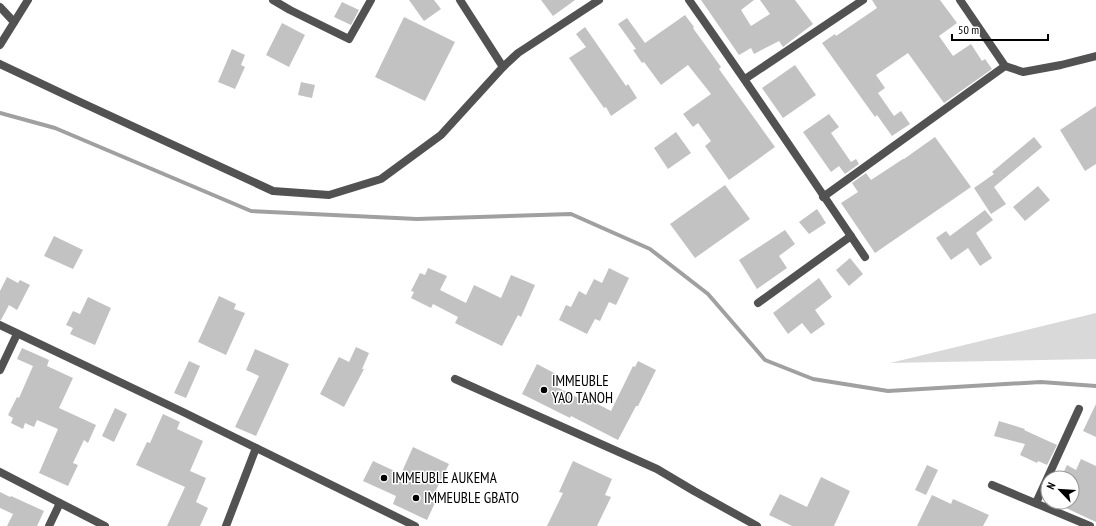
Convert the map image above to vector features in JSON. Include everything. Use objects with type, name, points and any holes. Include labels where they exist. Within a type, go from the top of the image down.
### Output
[{"type":"street","points":[[0,45],[28,0]]},
{"type":"street","points":[[274,0],[290,10],[349,39],[371,0]]},
{"type":"street","points":[[460,0],[503,67]]},
{"type":"street","points":[[0,64],[273,191],[329,195],[381,179],[441,135],[503,67],[518,53],[599,0]]},
{"type":"street","points":[[689,0],[745,79],[865,257]]},
{"type":"street","points":[[745,79],[863,0]]},
{"type":"street","points":[[960,0],[1005,66],[1023,72],[1061,65],[1096,56]]},
{"type":"street","points":[[0,7],[14,22]]},
{"type":"street","points":[[823,196],[1005,66]]},
{"type":"street","points":[[758,303],[851,236]]},
{"type":"street","points":[[0,325],[183,412],[415,526]]},
{"type":"street","points":[[0,370],[17,334]]},
{"type":"street","points":[[455,379],[657,469],[757,526]]},
{"type":"street","points":[[1036,503],[1079,409]]},
{"type":"street","points":[[226,526],[256,448]]},
{"type":"street","points":[[0,472],[105,526]]},
{"type":"street","points":[[992,484],[1090,526]]},
{"type":"street","points":[[49,526],[60,503]]},
{"type":"shaded area","points":[[1096,313],[1096,359],[890,363]]},
{"type":"building","points":[[409,0],[434,0],[441,9],[424,21]]},
{"type":"building","points":[[541,0],[575,0],[553,16]]},
{"type":"building","points":[[701,0],[754,0],[741,10],[751,26],[770,14],[760,0],[795,0],[813,24],[783,47],[779,41],[754,54],[751,48],[739,55]]},
{"type":"building","points":[[872,0],[940,0],[957,23],[939,36],[953,56],[971,44],[982,61],[985,59],[992,69],[944,103],[908,53],[876,75],[885,88],[878,93],[894,116],[901,111],[910,124],[892,136],[877,115],[875,117],[822,43],[835,34],[836,36],[877,8]]},
{"type":"building","points":[[342,2],[359,10],[351,25],[334,17]]},
{"type":"building","points":[[685,15],[721,67],[719,69],[775,147],[729,180],[705,146],[711,141],[698,123],[693,127],[683,114],[711,94],[688,65],[661,85],[644,62],[642,63],[633,50],[636,49],[618,24],[627,18],[645,43]]},
{"type":"building","points":[[404,17],[455,42],[425,101],[375,77]]},
{"type":"building","points":[[282,23],[305,35],[289,67],[266,55]]},
{"type":"building","points":[[585,27],[626,86],[628,84],[637,98],[611,116],[606,107],[604,108],[569,58],[586,47],[576,34]]},
{"type":"building","points":[[232,49],[245,55],[241,65],[245,67],[235,89],[218,82]]},
{"type":"building","points":[[795,65],[816,95],[783,118],[762,88]]},
{"type":"building","points":[[301,82],[315,85],[312,98],[298,95]]},
{"type":"building","points":[[1096,106],[1096,164],[1085,171],[1060,130]]},
{"type":"building","points":[[829,114],[839,127],[831,133],[851,162],[856,159],[859,164],[845,174],[839,166],[831,172],[803,132]]},
{"type":"building","points":[[676,132],[691,153],[668,169],[654,148]]},
{"type":"building","points":[[935,137],[971,187],[875,253],[841,203],[858,192],[852,183],[866,173],[871,180]]},
{"type":"building","points":[[1034,137],[1042,147],[994,187],[1006,204],[991,214],[974,188],[994,174],[992,172]]},
{"type":"building","points":[[725,185],[750,219],[695,258],[670,224]]},
{"type":"building","points":[[1038,186],[1050,200],[1025,221],[1013,207]]},
{"type":"building","points":[[817,209],[826,223],[809,234],[799,222]]},
{"type":"building","points":[[985,210],[993,220],[976,233],[992,258],[980,266],[968,248],[951,260],[936,238],[946,231],[950,236]]},
{"type":"building","points":[[785,230],[795,244],[779,256],[787,268],[757,289],[739,260]]},
{"type":"building","points":[[54,236],[83,250],[73,269],[44,256]]},
{"type":"building","points":[[850,258],[863,274],[849,286],[836,270]]},
{"type":"building","points":[[428,268],[447,276],[440,290],[466,303],[474,285],[501,298],[511,275],[535,285],[521,317],[518,315],[502,346],[455,323],[458,317],[433,304],[431,308],[411,298],[414,292],[411,291],[420,273],[425,275]]},
{"type":"building","points":[[609,268],[629,278],[616,305],[609,302],[600,321],[595,319],[587,334],[559,320],[566,305],[571,307],[579,291],[586,295],[594,279],[602,283]]},
{"type":"building","points":[[7,277],[18,283],[20,280],[30,285],[17,310],[9,305],[0,320],[0,291]]},
{"type":"building","points":[[819,278],[832,297],[815,310],[825,324],[811,334],[802,323],[788,334],[773,313]]},
{"type":"building","points":[[219,296],[236,304],[234,309],[245,313],[226,355],[198,342]]},
{"type":"building","points":[[88,297],[111,308],[95,345],[70,334],[73,328],[66,325],[73,311],[80,314]]},
{"type":"building","points":[[356,347],[369,353],[362,369],[364,369],[344,407],[320,394],[339,357],[349,362]]},
{"type":"building","points":[[22,348],[49,360],[47,366],[73,378],[59,408],[96,425],[88,443],[84,440],[73,463],[78,465],[68,486],[39,473],[58,429],[37,420],[34,427],[25,423],[23,429],[11,423],[13,418],[8,415],[17,397],[19,398],[33,366],[17,359]]},
{"type":"building","points":[[255,349],[289,364],[256,436],[235,427],[259,376],[246,370]]},
{"type":"building","points":[[189,361],[200,366],[186,398],[174,393]]},
{"type":"building","points":[[638,361],[656,370],[638,406],[636,406],[618,440],[571,416],[570,418],[522,394],[537,364],[556,374],[553,380],[557,382],[555,386],[582,400],[584,397],[611,411],[633,366],[635,367]]},
{"type":"building","points":[[1096,404],[1096,437],[1083,431]]},
{"type":"building","points":[[115,408],[127,414],[114,442],[102,436]]},
{"type":"building","points":[[163,414],[180,422],[177,429],[203,441],[190,471],[206,478],[196,502],[208,508],[200,526],[167,526],[185,487],[136,465],[147,442],[150,443]]},
{"type":"building","points":[[999,421],[1025,429],[1024,430],[1057,445],[1047,465],[1038,461],[1037,463],[1020,455],[1025,444],[994,436]]},
{"type":"building","points":[[413,447],[449,464],[436,490],[440,492],[427,520],[393,504],[396,496],[363,481],[373,461],[401,474]]},
{"type":"building","points":[[1081,459],[1096,466],[1096,522],[1070,510],[1080,510],[1080,470],[1076,470]]},
{"type":"building","points":[[573,461],[612,479],[605,495],[611,497],[597,526],[547,526],[563,493],[559,492]]},
{"type":"building","points":[[927,465],[938,470],[926,495],[915,490]]},
{"type":"building","points":[[1067,465],[1076,470],[1065,470]]},
{"type":"building","points":[[821,477],[850,491],[834,526],[792,526],[769,515],[780,494],[807,507]]},
{"type":"building","points":[[0,492],[44,511],[37,526],[7,526],[13,514],[0,508]]},
{"type":"building","points":[[932,495],[951,504],[953,499],[989,515],[983,526],[917,526]]},
{"type":"waterway","points":[[0,113],[55,128],[251,211],[417,219],[571,214],[650,249],[708,294],[765,360],[813,379],[888,391],[1041,382],[1096,386]]},
{"type":"place","name":"IMMEUBLE YAO TANOH","points":[[544,390]]},
{"type":"place","name":"IMMEUBLE AUKEMA","points":[[384,478]]},
{"type":"place","name":"IMMEUBLE GBATO","points":[[416,498]]}]
